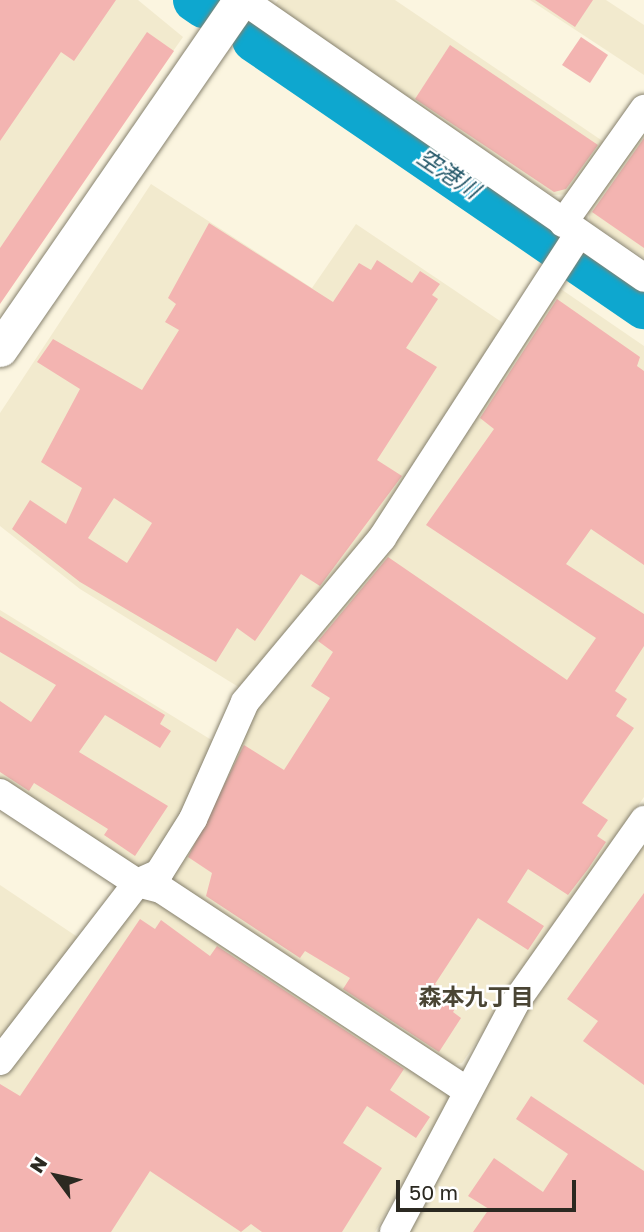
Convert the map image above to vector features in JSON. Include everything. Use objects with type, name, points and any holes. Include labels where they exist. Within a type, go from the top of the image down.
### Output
[{"type":"street","points":[[0,349],[242,0],[571,233],[644,278]]},
{"type":"street","points":[[0,1062],[137,883],[159,873],[193,819],[245,702],[382,538],[552,274],[571,233],[644,109]]},
{"type":"street","points":[[0,793],[137,883],[161,889],[466,1090]]},
{"type":"street","points":[[394,1232],[466,1090],[515,1003],[644,820]]},
{"type":"shaded area","points":[[0,0],[138,0],[183,37],[0,298]]},
{"type":"shaded area","points":[[278,0],[395,0],[607,144],[571,194],[552,195],[273,7]]},
{"type":"shaded area","points":[[530,0],[606,0],[644,25],[644,75]]},
{"type":"shaded area","points":[[644,122],[644,258],[590,222],[586,204]]},
{"type":"shaded area","points":[[151,184],[312,288],[356,224],[509,327],[383,523],[245,691],[80,589],[0,526],[0,413]]},
{"type":"shaded area","points":[[555,285],[644,346],[644,797],[462,1063],[449,1065],[175,885],[170,871],[250,714]]},
{"type":"shaded area","points":[[0,610],[218,744],[196,797],[148,865],[136,867],[0,783]]},
{"type":"shaded area","points":[[644,841],[644,1232],[408,1232],[523,1014]]},
{"type":"shaded area","points":[[0,885],[82,940],[0,1046]]},
{"type":"shaded area","points":[[140,896],[172,902],[443,1078],[449,1102],[375,1232],[0,1232],[0,1078]]},
{"type":"building","points":[[0,0],[116,0],[74,61],[61,52],[0,141]]},
{"type":"building","points":[[535,0],[593,0],[575,27]]},
{"type":"building","points":[[147,32],[174,51],[0,304],[0,248]]},
{"type":"building","points":[[581,37],[608,55],[590,83],[562,65]]},
{"type":"building","points":[[450,45],[598,145],[566,189],[554,192],[415,99]]},
{"type":"building","points":[[644,138],[644,248],[592,212]]},
{"type":"building","points":[[209,223],[333,302],[359,263],[371,270],[377,260],[412,283],[420,271],[440,284],[432,295],[438,299],[406,348],[437,367],[377,460],[402,476],[320,586],[301,574],[255,641],[237,628],[216,662],[80,582],[12,529],[30,500],[66,524],[82,488],[41,462],[80,389],[37,362],[53,339],[142,390],[179,330],[165,322],[176,304],[168,298]],"holes":[[[114,498],[152,523],[127,563],[88,538]]]},
{"type":"building","points":[[557,299],[640,357],[637,366],[644,371],[644,565],[591,529],[566,564],[644,614],[644,646],[615,691],[627,699],[616,716],[634,728],[582,803],[608,820],[597,836],[606,842],[588,869],[568,895],[528,869],[507,902],[544,926],[528,950],[478,918],[435,984],[460,1001],[453,1012],[461,1018],[439,1052],[343,989],[350,978],[305,951],[300,958],[206,896],[212,873],[188,857],[244,745],[284,770],[330,698],[311,686],[333,652],[318,641],[388,557],[567,680],[596,638],[426,525],[494,429],[480,418]]},
{"type":"building","points":[[0,616],[165,715],[160,724],[171,731],[160,748],[105,715],[79,752],[168,806],[135,856],[104,835],[108,829],[34,783],[29,791],[0,772],[0,701],[31,722],[56,685],[0,652]]},
{"type":"building","points":[[644,893],[644,1085],[583,1041],[598,1021],[567,999]]},
{"type":"building","points":[[140,919],[155,929],[161,920],[210,956],[217,946],[404,1069],[390,1090],[430,1117],[416,1138],[367,1106],[343,1143],[382,1168],[342,1232],[262,1232],[251,1224],[241,1232],[150,1171],[111,1232],[0,1232],[0,1084],[20,1096]]},
{"type":"building","points":[[531,1096],[644,1171],[644,1232],[473,1232],[489,1209],[468,1196],[494,1158],[543,1192],[568,1154],[516,1119]]},
{"type":"waterway","name":"空港川","points":[[195,0],[204,6]]},
{"type":"waterway","name":"空港川","points":[[254,40],[644,307]]},
{"type":"district","name":"森本九丁目","points":[[476,996]]}]
